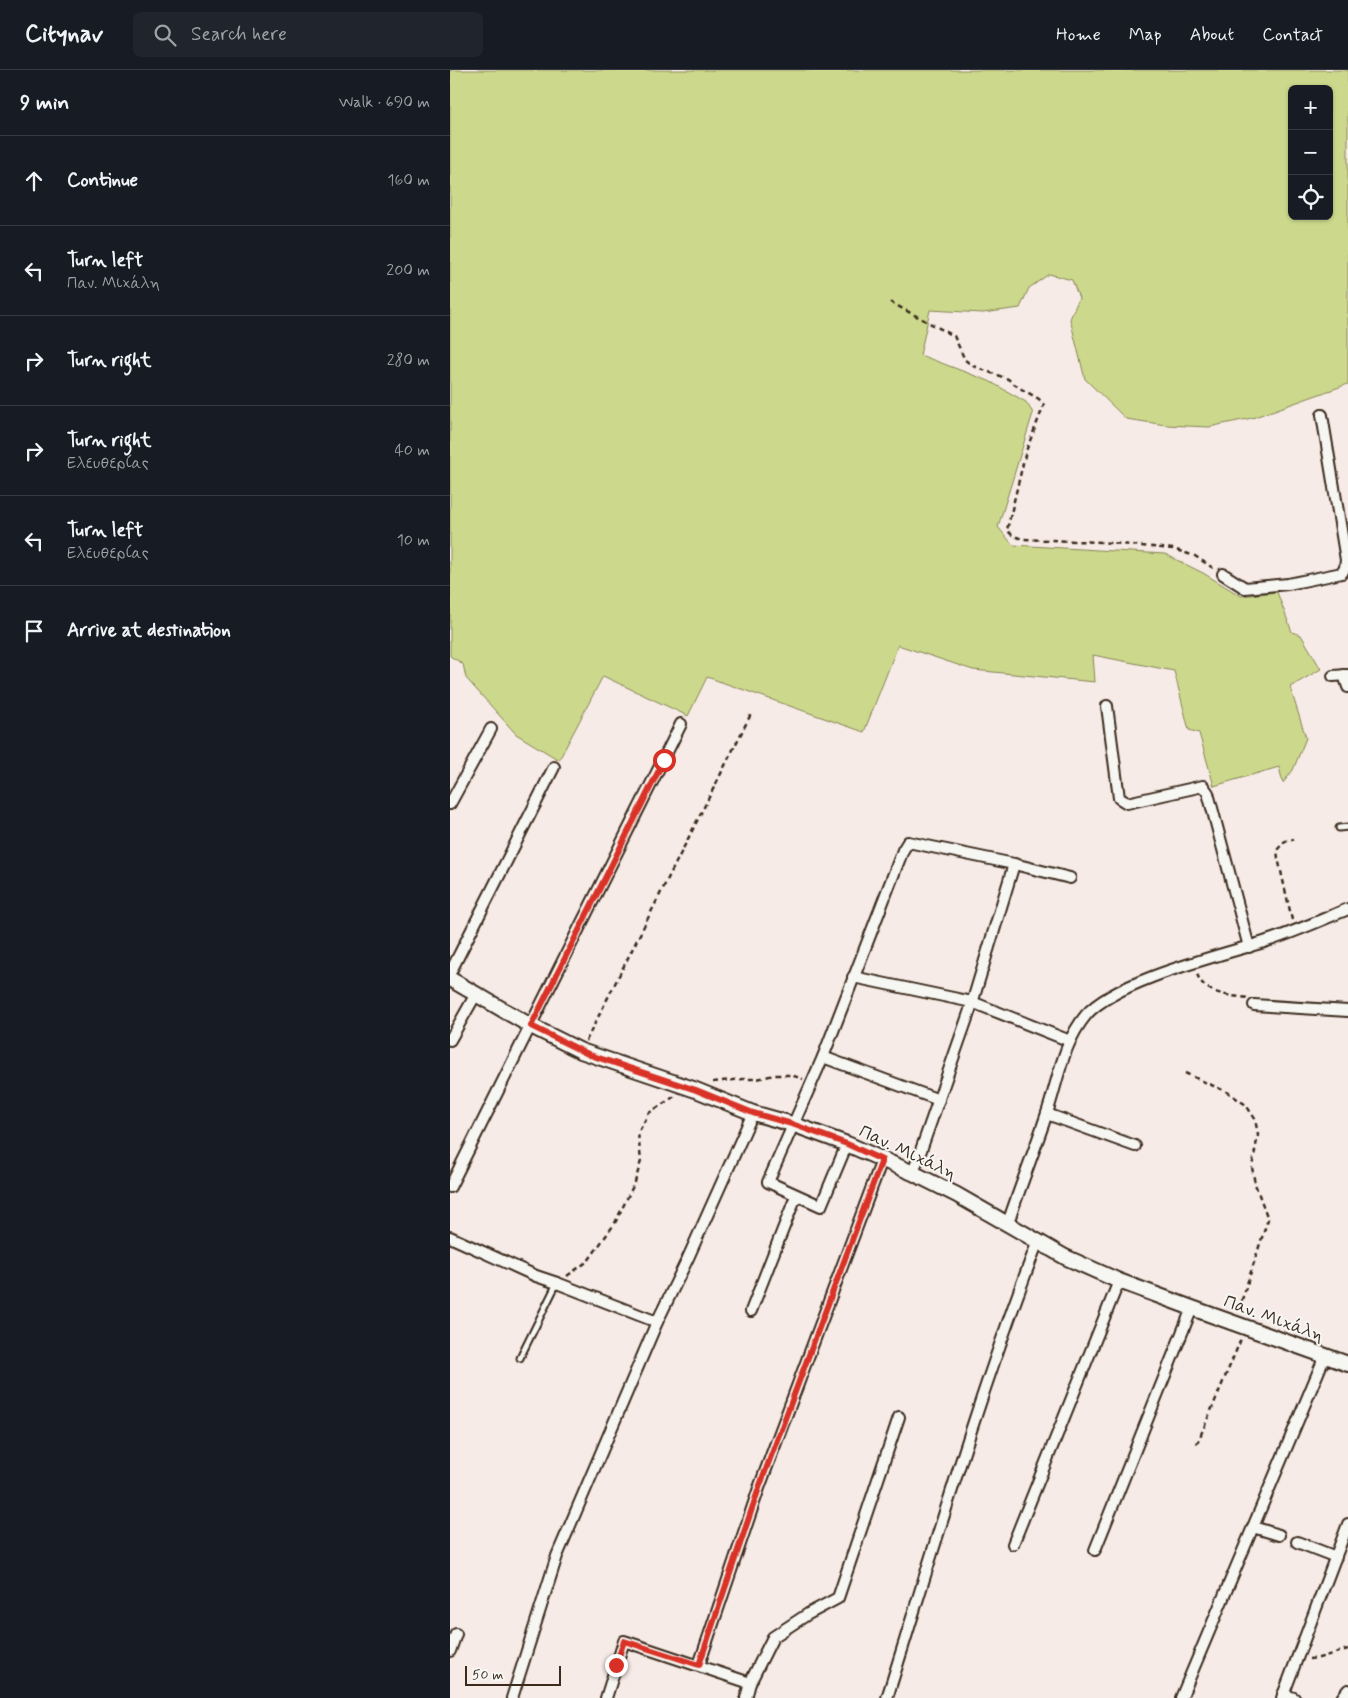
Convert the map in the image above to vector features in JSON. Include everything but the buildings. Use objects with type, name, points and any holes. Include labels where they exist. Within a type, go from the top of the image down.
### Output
[{"type":"street","points":[[1223,574],[1246,588],[1288,584],[1342,573],[1347,560],[1322,416]]},
{"type":"street","points":[[1333,676],[1346,675],[1348,687]]},
{"type":"street","points":[[1107,706],[1118,798],[1127,803],[1203,786],[1208,793],[1249,946]]},
{"type":"street","points":[[450,1187],[682,724]]},
{"type":"street","points":[[450,804],[491,729]]},
{"type":"street","points":[[450,973],[554,767]]},
{"type":"street","points":[[847,1144],[821,1206],[768,1182],[823,1057],[903,850],[908,842],[1014,864],[1070,878]]},
{"type":"street","points":[[913,1172],[972,1002],[1014,864]]},
{"type":"street","points":[[1008,1223],[1047,1114],[1070,1041],[1087,1014],[1110,996],[1164,974],[1295,931],[1348,909]]},
{"type":"street","points":[[853,977],[972,1002],[1070,1041]]},
{"type":"street","name":"Παν. Μιχάλη","points":[[450,979],[531,1026],[581,1052],[696,1090],[753,1113],[792,1124],[847,1144],[913,1172],[1008,1223],[1064,1257],[1192,1308],[1348,1364]]},
{"type":"street","points":[[450,1040],[476,994]]},
{"type":"street","points":[[1254,1006],[1348,1011]]},
{"type":"street","points":[[823,1057],[939,1100]]},
{"type":"street","points":[[512,1698],[557,1556],[657,1322],[753,1113]]},
{"type":"street","points":[[1047,1114],[1136,1146]]},
{"type":"street","points":[[699,1665],[759,1488],[882,1160]]},
{"type":"street","points":[[751,1311],[796,1196]]},
{"type":"street","points":[[450,1237],[536,1276],[557,1282],[657,1322]]},
{"type":"street","points":[[887,1698],[983,1393],[1012,1308],[1038,1242]]},
{"type":"street","points":[[1013,1544],[1119,1280]]},
{"type":"street","points":[[1095,1550],[1192,1308]]},
{"type":"street","points":[[1181,1698],[1325,1356]]},
{"type":"street","points":[[746,1698],[750,1683],[773,1637],[808,1614],[838,1598],[899,1416]]},
{"type":"street","points":[[1294,1698],[1283,1696],[1348,1524]]},
{"type":"street","points":[[1253,1527],[1279,1535]]},
{"type":"street","points":[[1297,1542],[1336,1557]]},
{"type":"street","points":[[450,1650],[456,1634]]},
{"type":"street","points":[[606,1698],[624,1641],[750,1683]]},
{"type":"street","points":[[1342,1698],[1348,1690]]},
{"type":"lane","points":[[1339,828],[1348,827]]},
{"type":"lane","points":[[520,1358],[557,1282]]},
{"type":"path","points":[[890,302],[954,336],[965,360],[973,366],[1008,379],[1044,404],[1026,451],[1009,518],[1007,530],[1012,536],[1173,549],[1195,556],[1223,574]]},
{"type":"path","points":[[581,1052],[752,712]]},
{"type":"path","points":[[1294,839],[1285,841],[1277,850],[1295,931]]},
{"type":"path","points":[[1196,962],[1196,971],[1206,989],[1247,998],[1254,1006]]},
{"type":"path","points":[[1185,1073],[1229,1093],[1246,1105],[1255,1119],[1258,1135],[1252,1168],[1255,1184],[1268,1219],[1240,1326],[1197,1444]]},
{"type":"path","points":[[557,1282],[588,1261],[615,1223],[635,1182],[641,1161],[638,1133],[649,1113],[675,1096],[696,1090],[716,1081],[791,1075],[812,1081]]},
{"type":"path","points":[[1296,1661],[1319,1658],[1348,1648]]},
{"type":"green space","points":[[450,70],[1348,70],[1348,384],[1252,418],[1209,427],[1166,425],[1126,419],[1085,379],[1070,319],[1079,298],[1072,280],[1049,274],[1029,288],[1020,308],[983,313],[930,310],[920,355],[989,381],[1026,402],[1033,413],[998,527],[1013,545],[1165,554],[1203,573],[1241,596],[1277,592],[1292,632],[1301,635],[1321,669],[1290,687],[1306,738],[1293,770],[1283,783],[1279,767],[1214,786],[1199,733],[1189,730],[1174,671],[1093,655],[1095,682],[973,670],[898,645],[864,732],[707,677],[688,716],[603,676],[559,760],[516,734],[466,678],[463,664],[450,656]]},
{"type":"route","points":[[616,1665],[624,1641],[699,1665],[759,1488],[882,1160],[847,1144],[792,1124],[753,1113],[696,1090],[581,1052],[531,1026],[664,760]]}]
